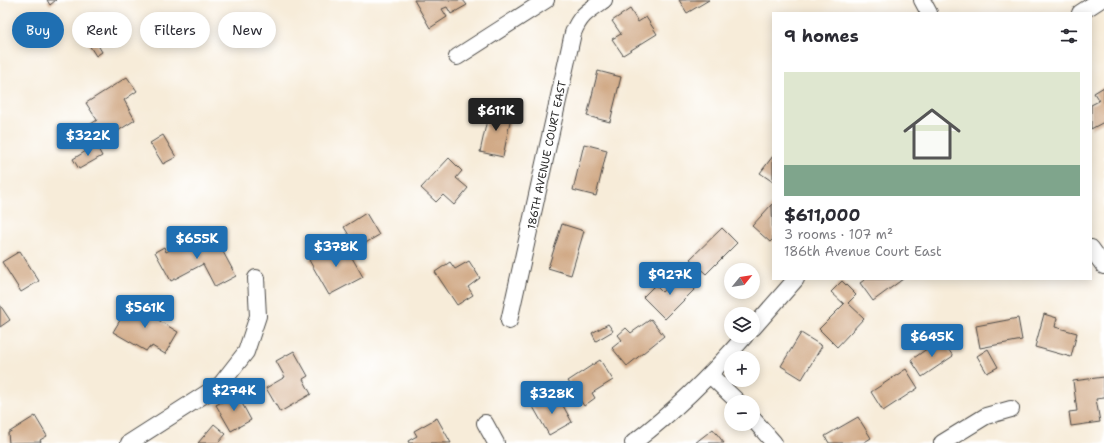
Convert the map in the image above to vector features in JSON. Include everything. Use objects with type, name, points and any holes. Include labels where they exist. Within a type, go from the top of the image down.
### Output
[{"type":"street","points":[[457,57],[546,0]]},
{"type":"street","name":"186TH AVENUE COURT EAST","points":[[510,321],[574,33],[578,21],[584,13],[604,0]]},
{"type":"street","points":[[922,0],[928,12]]},
{"type":"street","points":[[1082,12],[1100,0]]},
{"type":"street","points":[[1092,249],[1104,266]]},
{"type":"street","points":[[129,443],[221,384],[246,352],[258,316],[256,278]]},
{"type":"street","points":[[760,320],[795,280]]},
{"type":"street","points":[[633,443],[658,424],[710,375],[740,343]]},
{"type":"street","points":[[710,375],[731,395]]},
{"type":"street","points":[[942,443],[964,428],[986,416],[1011,409]]},
{"type":"street","points":[[485,423],[496,443]]},
{"type":"street","points":[[760,426],[774,443]]},
{"type":"building","points":[[47,0],[56,0],[50,5]]},
{"type":"building","points":[[414,0],[463,0],[467,5],[451,14],[447,7],[442,9],[447,17],[430,28]]},
{"type":"building","points":[[679,0],[709,0],[687,13]]},
{"type":"building","points":[[630,9],[638,22],[646,17],[657,34],[623,55],[612,39],[621,34],[612,21]]},
{"type":"building","points":[[91,48],[100,48],[102,52],[96,56]]},
{"type":"building","points":[[598,71],[621,77],[610,122],[587,116]]},
{"type":"building","points":[[127,77],[137,91],[124,100],[135,120],[96,145],[85,128],[97,120],[86,103]]},
{"type":"building","points":[[1104,87],[1104,122],[1092,128],[1092,104],[1099,101],[1094,93]]},
{"type":"building","points":[[490,106],[512,111],[503,157],[480,152]]},
{"type":"building","points":[[163,135],[176,157],[163,164],[150,143]]},
{"type":"building","points":[[584,144],[607,150],[596,196],[573,190]]},
{"type":"building","points":[[96,145],[102,156],[79,169],[73,159]]},
{"type":"building","points":[[772,157],[772,181],[760,173]]},
{"type":"building","points":[[449,158],[462,171],[456,178],[468,188],[454,205],[443,195],[436,202],[421,188]]},
{"type":"building","points":[[772,204],[772,240],[770,242],[752,226]]},
{"type":"building","points":[[366,213],[379,235],[357,248],[344,227]]},
{"type":"building","points":[[562,224],[584,231],[571,275],[548,268]]},
{"type":"building","points":[[722,228],[737,243],[706,274],[690,259]]},
{"type":"building","points":[[206,231],[216,250],[221,248],[236,276],[215,287],[203,264],[171,281],[155,252],[164,247],[166,252]]},
{"type":"building","points":[[343,242],[363,277],[329,295],[309,260]]},
{"type":"building","points":[[20,251],[39,281],[21,292],[2,262]]},
{"type":"building","points":[[469,261],[480,278],[468,287],[473,295],[457,305],[435,272],[450,262],[455,269]]},
{"type":"building","points":[[682,273],[697,287],[665,319],[643,297],[655,285],[662,292]]},
{"type":"building","points":[[864,280],[902,280],[873,301],[860,283]]},
{"type":"building","points":[[842,281],[856,295],[848,303],[864,318],[837,347],[819,329],[844,304],[831,292]]},
{"type":"building","points":[[132,300],[155,314],[153,317],[178,332],[165,354],[152,346],[146,351],[113,332]]},
{"type":"building","points":[[0,305],[10,320],[0,327]]},
{"type":"building","points":[[1044,314],[1057,318],[1055,327],[1077,333],[1071,357],[1035,347]]},
{"type":"building","points":[[1018,318],[1022,340],[980,348],[976,326]]},
{"type":"building","points":[[651,319],[664,336],[627,366],[612,348],[622,340],[618,335],[626,328],[631,333]]},
{"type":"building","points":[[608,324],[613,331],[596,341],[592,333]]},
{"type":"building","points":[[801,333],[822,346],[802,379],[781,366]]},
{"type":"building","points":[[941,339],[953,356],[922,377],[911,360]]},
{"type":"building","points":[[988,349],[998,367],[987,373],[977,356]]},
{"type":"building","points":[[294,351],[308,376],[303,379],[311,394],[280,412],[266,388],[285,377],[276,361]]},
{"type":"building","points":[[600,360],[613,380],[592,393],[595,398],[584,406],[568,381]]},
{"type":"building","points":[[906,369],[918,388],[883,411],[871,392]]},
{"type":"building","points":[[1104,377],[1104,398],[1096,399],[1100,422],[1071,426],[1069,412],[1077,411],[1073,381]]},
{"type":"building","points":[[237,394],[251,420],[231,431],[216,405]]},
{"type":"building","points":[[550,396],[555,406],[561,402],[572,422],[549,435],[532,405]]},
{"type":"building","points":[[35,416],[47,436],[40,440],[41,442],[9,443],[8,433]]},
{"type":"building","points":[[858,417],[871,438],[863,443],[829,443],[825,436]]},
{"type":"building","points":[[437,418],[451,443],[409,443],[408,441],[417,436],[414,431]]},
{"type":"building","points":[[214,424],[226,434],[218,443],[198,443]]},
{"type":"building","points":[[713,429],[724,443],[695,443]]}]
